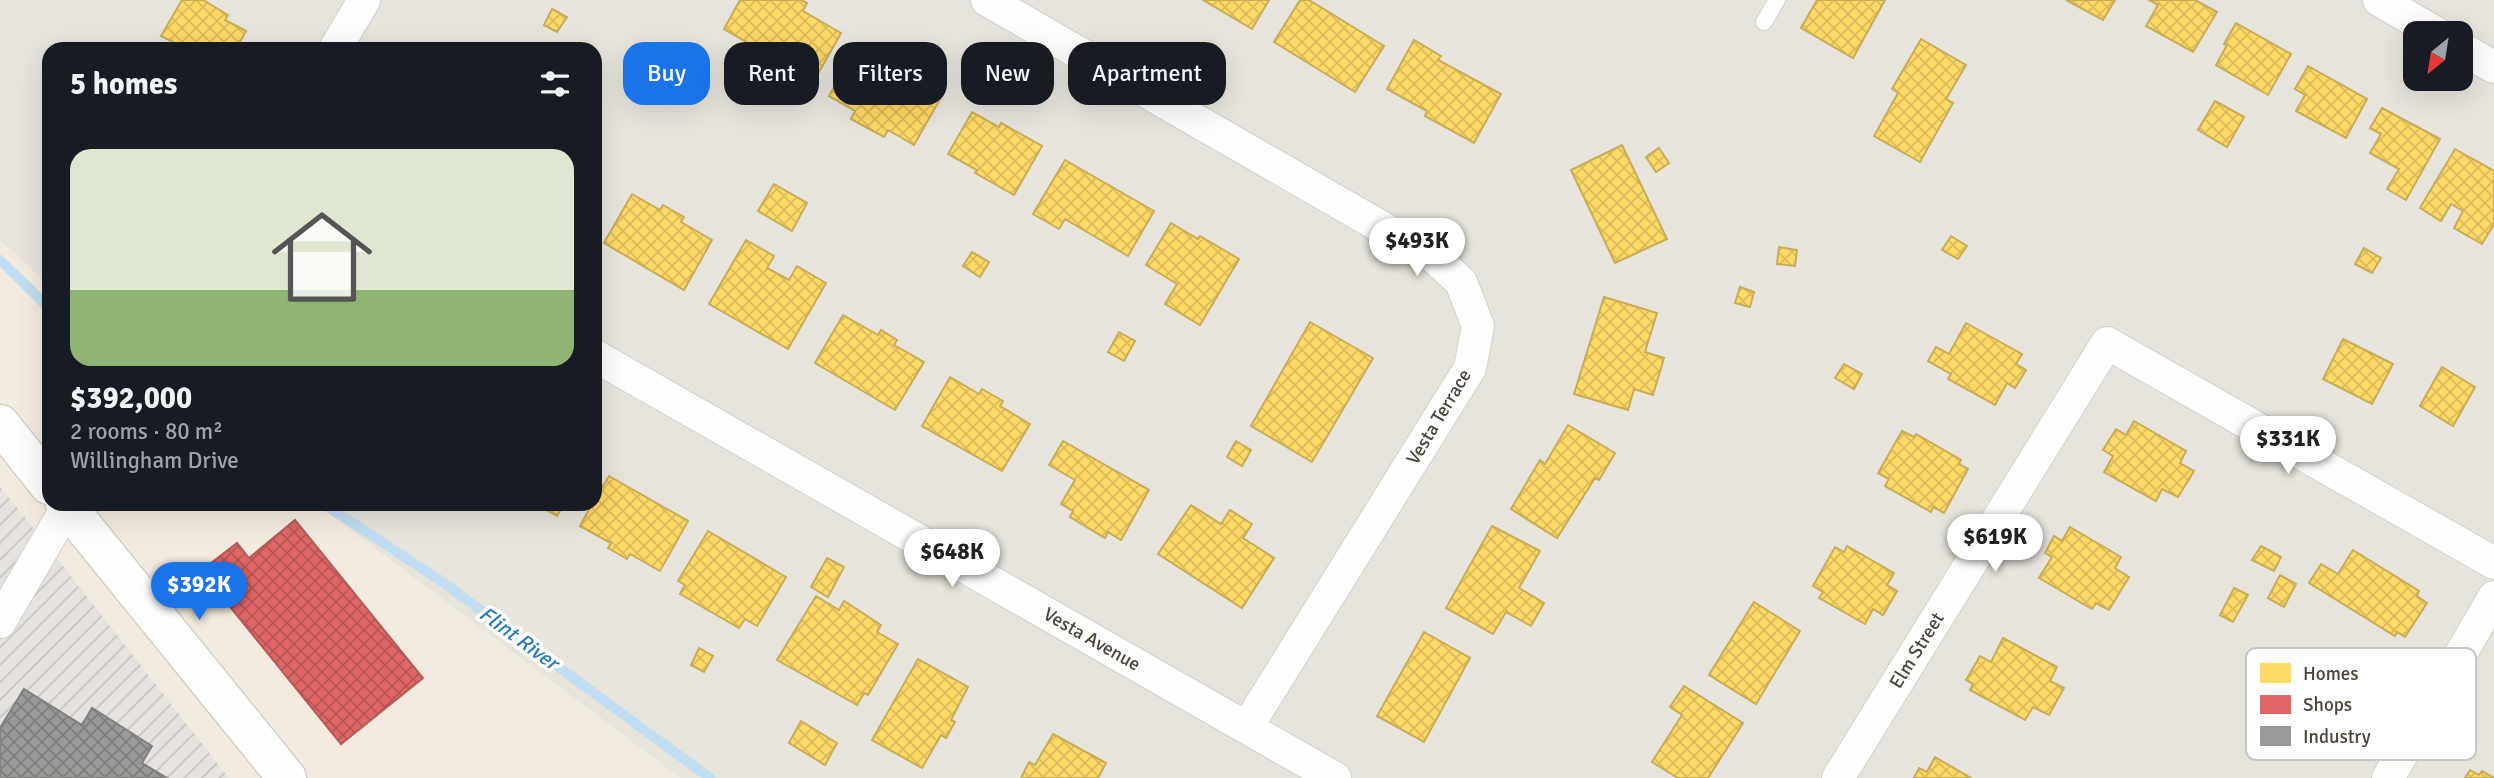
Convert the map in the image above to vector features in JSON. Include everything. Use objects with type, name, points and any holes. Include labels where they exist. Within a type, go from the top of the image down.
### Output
[{"type":"street","points":[[339,42],[363,0]]},
{"type":"street","name":"Vesta Terrace","points":[[987,0],[1436,258],[1461,282],[1478,327],[1470,368],[1247,727]]},
{"type":"street","points":[[2379,0],[2415,21]]},
{"type":"street","points":[[2473,55],[2494,67]]},
{"type":"street","name":"Elm Street","points":[[1838,778],[2108,343],[2494,563]]},
{"type":"street","name":"Vesta Avenue","points":[[602,360],[1335,778]]},
{"type":"street","points":[[0,424],[42,475]]},
{"type":"street","points":[[0,622],[57,511]]},
{"type":"street","points":[[72,511],[287,778]]},
{"type":"street","points":[[2464,648],[2494,597]]},
{"type":"street","points":[[2388,778],[2399,760]]},
{"type":"lane","points":[[1764,22],[1777,0]]},
{"type":"shaded area","points":[[0,0],[2494,0],[2494,778],[680,778],[325,511],[602,511],[602,42],[42,42],[42,279],[0,240]]},
{"type":"shaded area","points":[[0,240],[42,279],[42,511],[325,511],[680,778],[0,778]]},
{"type":"shaded area","points":[[0,487],[23,515],[229,778],[0,778]]},
{"type":"building: Homes","points":[[182,0],[203,0],[228,15],[225,20],[246,31],[240,42],[173,42],[161,36]]},
{"type":"building: Homes","points":[[740,0],[801,0],[807,3],[803,11],[841,33],[836,42],[833,42],[833,47],[819,72],[819,42],[746,42],[724,29]]},
{"type":"building: Homes","points":[[1203,0],[1269,0],[1252,29]]},
{"type":"building: Homes","points":[[1300,0],[1309,0],[1384,46],[1355,92],[1274,42]]},
{"type":"building: Homes","points":[[1817,0],[1885,0],[1853,58],[1801,28]]},
{"type":"building: Homes","points":[[2066,0],[2115,0],[2103,20]]},
{"type":"building: Homes","points":[[2149,0],[2195,0],[2217,12],[2193,52],[2146,26],[2158,5]]},
{"type":"building: Homes","points":[[552,9],[567,17],[557,32],[544,25]]},
{"type":"building: Homes","points":[[2236,23],[2291,54],[2268,95],[2216,65]]},
{"type":"building: Homes","points":[[1921,39],[1966,65],[1946,99],[1953,103],[1920,162],[1874,136],[1898,93],[1892,89]]},
{"type":"building: Homes","points":[[1414,40],[1441,56],[1438,60],[1501,94],[1474,143],[1425,116],[1427,111],[1387,89]]},
{"type":"building: Homes","points":[[2308,66],[2367,99],[2346,138],[2296,111],[2305,95],[2295,89]]},
{"type":"building: Homes","points":[[2215,101],[2244,117],[2227,147],[2198,130]]},
{"type":"building: Homes","points":[[845,105],[937,105],[914,145],[888,130],[884,137],[851,119],[855,111]]},
{"type":"building: Homes","points":[[2382,108],[2440,139],[2406,200],[2387,189],[2399,169],[2370,153],[2381,134],[2370,128]]},
{"type":"building: Homes","points":[[972,112],[999,127],[1001,123],[1042,146],[1014,195],[948,154]]},
{"type":"building: Homes","points":[[1622,145],[1667,239],[1615,263],[1571,170]]},
{"type":"building: Homes","points":[[1659,148],[1669,163],[1656,172],[1646,157]]},
{"type":"building: Homes","points":[[2455,149],[2494,171],[2494,224],[2482,244],[2454,228],[2463,211],[2451,204],[2441,221],[2420,208]]},
{"type":"building: Homes","points":[[1065,160],[1154,211],[1128,256],[1065,219],[1059,229],[1033,214]]},
{"type":"building: Homes","points":[[774,184],[807,203],[792,231],[758,211]]},
{"type":"building: Homes","points":[[632,194],[660,210],[663,205],[684,217],[681,222],[712,240],[684,290],[604,243]]},
{"type":"building: Homes","points":[[1171,223],[1239,259],[1200,325],[1165,304],[1177,284],[1146,265]]},
{"type":"building: Homes","points":[[1951,236],[1967,246],[1958,259],[1942,250]]},
{"type":"building: Homes","points":[[746,240],[774,256],[767,268],[789,280],[797,266],[826,283],[788,349],[709,304]]},
{"type":"building: Homes","points":[[1779,247],[1797,250],[1795,266],[1777,264]]},
{"type":"building: Homes","points":[[2364,248],[2381,258],[2372,273],[2355,264]]},
{"type":"building: Homes","points":[[972,252],[989,262],[980,277],[963,266]]},
{"type":"building: Homes","points":[[1740,287],[1754,292],[1750,307],[1735,303]]},
{"type":"building: Homes","points":[[1604,297],[1657,313],[1645,352],[1664,358],[1653,395],[1634,389],[1628,410],[1574,394]]},
{"type":"building: Homes","points":[[843,315],[878,335],[881,330],[897,340],[894,345],[924,362],[895,410],[815,363]]},
{"type":"building: Homes","points":[[1310,322],[1373,358],[1312,462],[1251,426]]},
{"type":"building: Homes","points":[[1966,323],[2022,354],[2016,364],[2026,370],[2015,388],[2007,383],[1995,405],[1948,379],[1951,374],[1928,361],[1936,347],[1949,354]]},
{"type":"building: Homes","points":[[1119,332],[1135,341],[1124,361],[1108,352]]},
{"type":"building: Homes","points":[[2343,339],[2393,364],[2372,404],[2323,379]]},
{"type":"building: Homes","points":[[1844,364],[1862,374],[1854,389],[1835,378]]},
{"type":"building: Homes","points":[[2442,367],[2475,387],[2453,426],[2420,406]]},
{"type":"building: Homes","points":[[950,377],[979,394],[982,389],[1003,401],[1000,406],[1030,424],[1002,471],[922,426]]},
{"type":"building: Homes","points":[[2134,421],[2186,451],[2180,463],[2194,471],[2178,497],[2162,489],[2156,501],[2104,472],[2113,456],[2103,450],[2116,429],[2126,435]]},
{"type":"building: Homes","points":[[1568,425],[1615,453],[1599,480],[1595,478],[1557,538],[1511,509],[1540,460],[1545,464]]},
{"type":"building: Homes","points":[[1902,431],[1914,437],[1916,434],[1961,460],[1959,464],[1968,469],[1944,513],[1933,507],[1931,512],[1885,486],[1889,479],[1878,473]]},
{"type":"building: Homes","points":[[1063,441],[1149,490],[1121,540],[1108,532],[1105,538],[1070,517],[1073,511],[1061,504],[1075,480],[1049,465]]},
{"type":"building: Homes","points":[[1236,441],[1251,450],[1242,466],[1227,457]]},
{"type":"building: Homes","points":[[609,476],[688,521],[660,571],[630,554],[627,559],[608,548],[611,543],[580,526],[588,511],[602,511],[602,488]]},
{"type":"building: Homes","points":[[1191,505],[1221,524],[1230,510],[1252,524],[1243,538],[1274,558],[1242,608],[1158,554]]},
{"type":"building: Homes","points":[[1492,526],[1540,551],[1519,588],[1544,603],[1531,626],[1506,612],[1493,634],[1446,608]]},
{"type":"building: Homes","points":[[2070,527],[2121,557],[2115,568],[2129,577],[2109,610],[2096,603],[2092,609],[2039,578],[2052,557],[2045,553],[2054,536],[2062,541]]},
{"type":"building: Homes","points":[[708,531],[786,577],[757,626],[745,619],[739,628],[680,594],[685,585],[678,581]]},
{"type":"building: Homes","points":[[1847,546],[1894,573],[1887,585],[1897,591],[1883,615],[1873,609],[1865,624],[1819,598],[1823,592],[1813,586],[1835,547],[1844,552]]},
{"type":"building: Homes","points":[[2261,546],[2281,557],[2274,571],[2252,560]]},
{"type":"building: Homes","points":[[2353,550],[2419,591],[2417,596],[2427,603],[2405,637],[2397,632],[2395,636],[2309,583],[2321,564],[2338,574]]},
{"type":"building: Homes","points":[[827,558],[844,567],[828,597],[811,587]]},
{"type":"building: Homes","points":[[2280,575],[2296,584],[2284,607],[2268,598]]},
{"type":"building: Homes","points":[[2234,588],[2248,595],[2233,622],[2220,615]]},
{"type":"building: Homes","points":[[816,596],[839,610],[844,601],[881,625],[877,632],[898,644],[868,695],[864,693],[857,705],[777,660]]},
{"type":"building: Homes","points":[[1754,602],[1800,631],[1756,704],[1709,675]]},
{"type":"building: Homes","points":[[1424,632],[1470,658],[1424,742],[1377,716]]},
{"type":"building: Homes","points":[[2003,638],[2057,667],[2050,681],[2064,688],[2049,715],[2033,707],[2025,720],[1970,690],[1973,684],[1966,680],[1980,656],[1991,662]]},
{"type":"building: Homes","points":[[699,648],[713,656],[704,672],[691,665]]},
{"type":"building: Homes","points":[[918,659],[968,687],[951,720],[955,722],[946,738],[941,735],[922,768],[872,740]]},
{"type":"building: Homes","points":[[1684,686],[1743,723],[1708,778],[1678,778],[1652,762],[1682,715],[1670,707]]},
{"type":"building: Homes","points":[[801,721],[837,743],[825,765],[789,743]]},
{"type":"building: Homes","points":[[1053,734],[1106,763],[1098,778],[1021,778],[1029,762],[1035,765]]},
{"type":"building: Homes","points":[[1935,757],[1971,778],[1914,778],[1919,768],[1927,772]]},
{"type":"building: Homes","points":[[2470,770],[2479,775],[2482,771],[2494,778],[2465,778]]},
{"type":"building: Shops","points":[[295,520],[423,678],[341,744],[201,571],[237,543],[249,558]]},
{"type":"building: Industry","points":[[24,689],[82,725],[92,708],[152,746],[142,763],[167,778],[0,778],[0,728]]},
{"type":"waterway","name":"Flint River","points":[[0,260],[42,301]]},
{"type":"waterway","name":"Flint River","points":[[335,511],[441,581],[710,778]]}]
